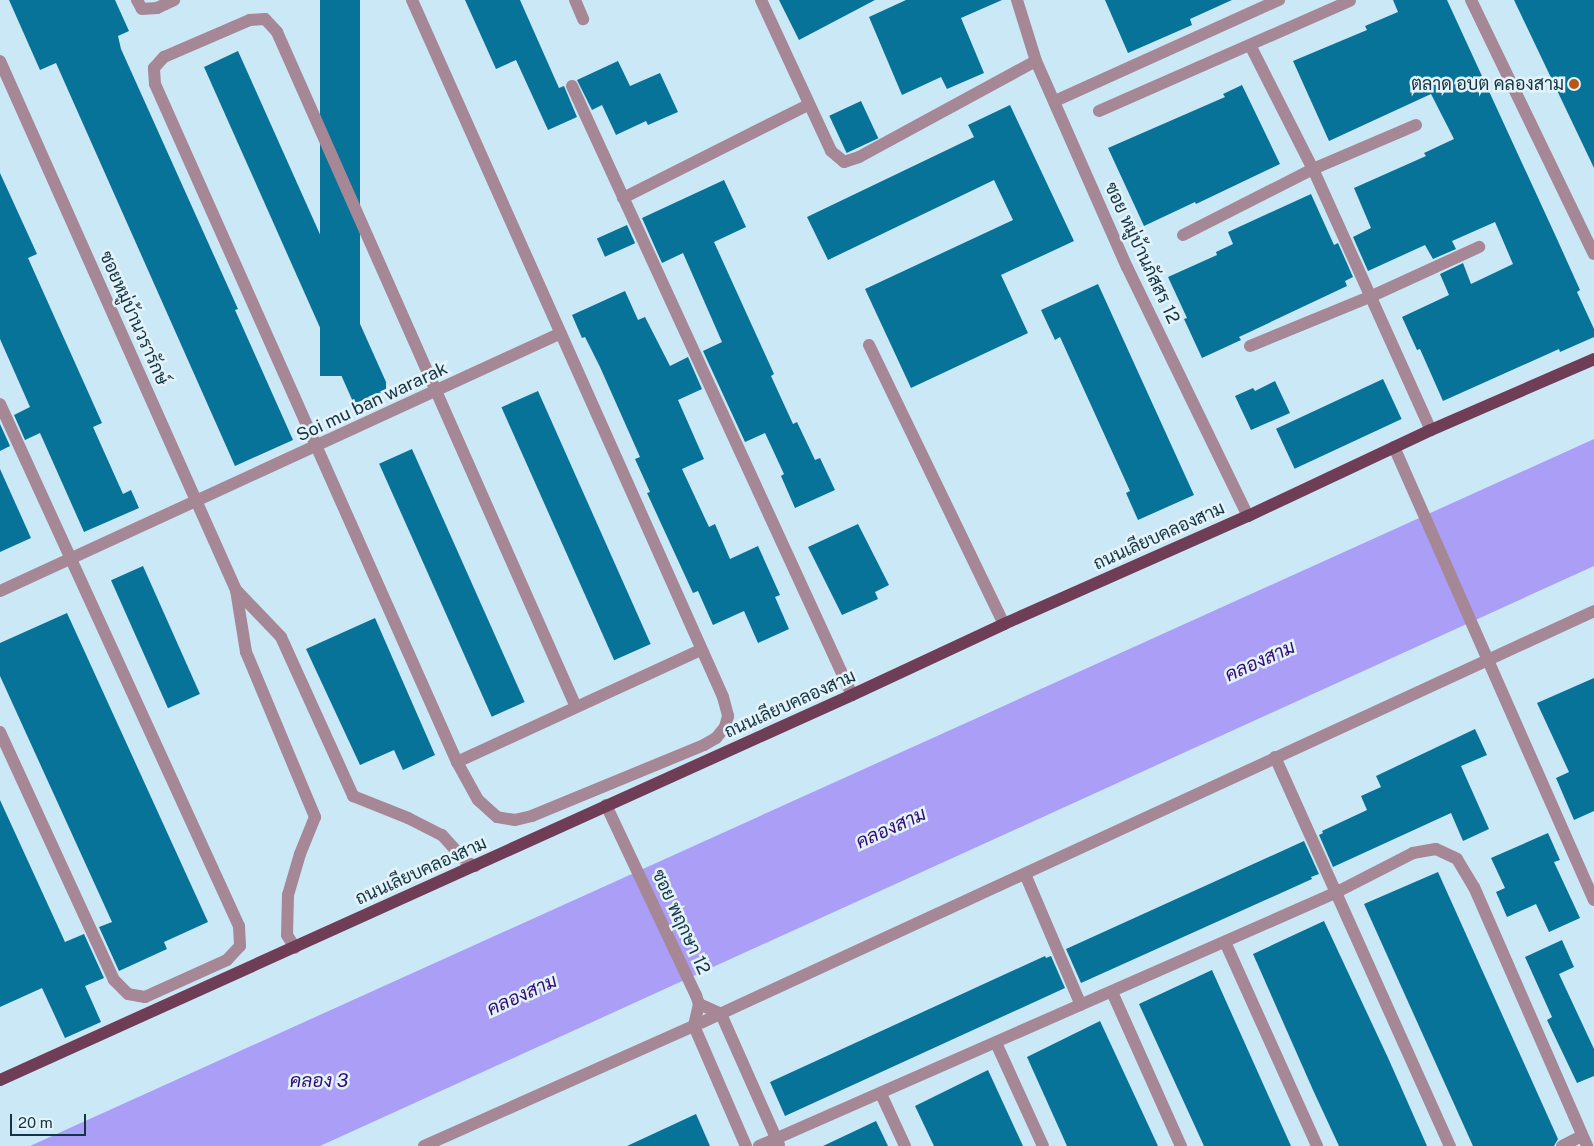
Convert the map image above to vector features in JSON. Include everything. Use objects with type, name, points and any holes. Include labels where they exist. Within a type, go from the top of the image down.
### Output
[{"type":"main road","name":"ถนนเลียบคลองสาม","points":[[0,1080],[240,970],[295,948],[476,866],[606,805],[852,696],[1004,624],[1248,516],[1431,430],[1594,359]]},
{"type":"street","points":[[137,0],[142,9],[157,8],[174,0]]},
{"type":"street","points":[[412,0],[722,697],[728,716],[725,727],[716,738],[704,745],[532,816],[515,820],[497,817],[478,800],[456,762],[318,446],[155,84],[154,68],[164,57],[250,20],[265,19],[277,32],[576,707]]},
{"type":"street","points":[[575,0],[583,19]]},
{"type":"street","points":[[761,0],[808,105],[831,151],[844,162],[859,156],[1036,61]]},
{"type":"street","name":"ซอย หมู่บ้านภัสสร 12","points":[[1017,0],[1036,61],[1127,266],[1248,516]]},
{"type":"street","points":[[1055,101],[1279,0]]},
{"type":"street","points":[[1471,0],[1594,254]]},
{"type":"street","points":[[1100,111],[1350,1]]},
{"type":"street","points":[[1250,45],[1313,169],[1431,430]]},
{"type":"street","name":"ซอยหมู่บ้านวรารักษ์","points":[[0,61],[236,590]]},
{"type":"street","points":[[572,86],[852,696]]},
{"type":"street","points":[[623,198],[808,105]]},
{"type":"street","points":[[1183,235],[1313,169],[1416,125]]},
{"type":"street","points":[[1250,346],[1372,296],[1479,247]]},
{"type":"street","name":"Soi mu ban wararak","points":[[0,591],[561,333]]},
{"type":"street","points":[[869,344],[1004,624]]},
{"type":"street","points":[[0,404],[239,926],[240,946],[227,960],[145,997],[128,994],[118,985],[114,980],[0,732]]},
{"type":"street","points":[[1394,447],[1594,900]]},
{"type":"street","points":[[236,590],[281,637],[353,796],[408,818],[442,836],[466,862],[476,866]]},
{"type":"street","points":[[236,590],[246,652],[315,817],[300,854],[288,895],[287,935],[295,948]]},
{"type":"street","points":[[424,1146],[721,1014],[1594,611]]},
{"type":"street","points":[[456,762],[700,650]]},
{"type":"street","points":[[1275,757],[1450,1146]]},
{"type":"street","name":"ซอย พฤกษา 12","points":[[606,805],[698,1000]]},
{"type":"street","points":[[759,1146],[778,1142],[881,1094],[1335,893],[1413,853],[1436,850],[1457,860],[1474,887],[1584,1141],[1562,1146]]},
{"type":"street","points":[[1025,874],[1082,1005]]},
{"type":"street","points":[[1225,942],[1317,1146]]},
{"type":"street","points":[[1112,992],[1181,1146]]},
{"type":"street","points":[[746,1146],[694,1026],[698,1000],[721,1014],[778,1142]]},
{"type":"street","points":[[996,1043],[1043,1146]]},
{"type":"street","points":[[881,1094],[905,1146]]},
{"type":"water","name":"คลอง 3","points":[[1594,439],[1594,566],[320,1146],[30,1146]]},
{"type":"building","points":[[9,0],[115,0],[129,31],[118,36],[121,49],[238,309],[235,310],[293,440],[235,466],[56,63],[40,70]]},
{"type":"building","points":[[320,0],[360,0],[360,376],[320,376]]},
{"type":"building","points":[[465,0],[520,0],[559,88],[564,86],[577,117],[548,130],[516,60],[496,69]]},
{"type":"building","points":[[779,0],[875,0],[799,40]]},
{"type":"building","points":[[906,0],[1002,0],[961,18],[984,73],[947,89],[941,77],[902,95],[869,17]]},
{"type":"building","points":[[1105,0],[1232,0],[1190,19],[1192,25],[1128,53]]},
{"type":"building","points":[[1393,0],[1447,0],[1580,290],[1577,292],[1594,329],[1594,337],[1560,352],[1559,349],[1443,401],[1420,349],[1417,350],[1402,317],[1449,295],[1440,274],[1463,263],[1471,284],[1513,264],[1495,222],[1452,241],[1456,249],[1433,259],[1425,245],[1368,271],[1353,237],[1371,228],[1354,188],[1426,156],[1424,153],[1454,139],[1431,94],[1329,141],[1293,61],[1367,30],[1365,26],[1398,12]]},
{"type":"building","name":"ตลาด อบต คลองสาม","points":[[1514,0],[1594,0],[1594,168]]},
{"type":"building","points":[[238,51],[386,382],[386,390],[354,404],[204,67]]},
{"type":"building","points":[[618,61],[630,86],[660,73],[678,112],[648,125],[646,121],[616,135],[602,105],[592,110],[577,80]]},
{"type":"building","points":[[1242,85],[1280,164],[1196,204],[1195,202],[1144,226],[1108,148],[1225,97],[1223,94]]},
{"type":"building","points":[[861,101],[878,138],[847,153],[829,116]]},
{"type":"building","points":[[1010,105],[1074,241],[1001,275],[1028,333],[911,388],[865,289],[1013,220],[994,180],[828,260],[807,217],[974,137],[968,125]]},
{"type":"building","points":[[0,173],[37,254],[28,258],[102,423],[93,427],[123,494],[131,490],[139,508],[84,532],[40,433],[25,440],[14,415],[30,407],[0,339]]},
{"type":"building","points":[[724,180],[746,227],[714,242],[774,374],[771,376],[793,424],[797,422],[815,460],[820,458],[835,490],[795,508],[781,476],[784,474],[765,433],[745,442],[703,351],[722,342],[683,253],[662,263],[642,218]]},
{"type":"building","points":[[1311,194],[1334,245],[1338,243],[1353,277],[1345,281],[1347,286],[1239,337],[1241,340],[1202,358],[1184,319],[1187,318],[1168,277],[1217,255],[1216,252],[1233,244],[1228,232]]},
{"type":"building","points":[[627,225],[635,243],[605,257],[597,238]]},
{"type":"building","points":[[1098,284],[1194,495],[1138,520],[1126,493],[1130,491],[1060,337],[1055,340],[1041,310]]},
{"type":"building","points":[[625,291],[638,320],[645,317],[670,366],[688,357],[702,389],[678,400],[704,459],[682,469],[709,527],[715,524],[730,559],[758,546],[780,595],[775,597],[789,629],[758,643],[744,611],[713,625],[698,591],[693,593],[647,493],[650,492],[635,459],[640,457],[600,367],[585,337],[582,338],[572,315]]},
{"type":"building","points":[[1383,379],[1402,419],[1295,469],[1276,429]]},
{"type":"building","points":[[1275,381],[1290,413],[1251,430],[1235,396],[1253,388],[1255,391]]},
{"type":"building","points":[[538,391],[651,644],[614,660],[501,407]]},
{"type":"building","points":[[0,424],[10,446],[0,451]]},
{"type":"building","points":[[412,449],[525,702],[492,717],[379,464]]},
{"type":"building","points":[[0,469],[31,538],[0,552]]},
{"type":"building","points":[[858,524],[889,585],[875,592],[878,599],[842,615],[808,547]]},
{"type":"building","points":[[143,566],[200,694],[168,708],[111,580]]},
{"type":"building","points":[[67,613],[208,922],[164,942],[167,949],[119,971],[99,927],[112,922],[0,676],[0,643]]},
{"type":"building","points":[[375,618],[435,755],[403,770],[394,750],[360,765],[306,649]]},
{"type":"building","points":[[1594,678],[1594,811],[1574,820],[1556,778],[1569,772],[1537,703]]},
{"type":"building","points":[[1475,729],[1487,755],[1461,766],[1489,829],[1463,841],[1451,813],[1333,867],[1319,835],[1323,833],[1322,831],[1367,810],[1361,796],[1381,787],[1376,776]]},
{"type":"building","points":[[0,800],[65,942],[84,934],[104,978],[85,986],[101,1022],[65,1038],[42,988],[0,1007]]},
{"type":"building","points":[[1548,833],[1560,860],[1554,862],[1580,918],[1549,932],[1536,904],[1507,917],[1496,892],[1505,888],[1491,858]]},
{"type":"building","points":[[1304,841],[1319,874],[1311,877],[1312,879],[1081,983],[1066,949]]},
{"type":"building","points":[[1438,872],[1558,1139],[1554,1146],[1473,1146],[1364,904]]},
{"type":"building","points":[[1324,921],[1427,1146],[1339,1146],[1313,1090],[1253,954]]},
{"type":"building","points":[[1562,940],[1574,967],[1559,974],[1594,1049],[1594,1076],[1577,1083],[1547,1020],[1552,1017],[1525,957]]},
{"type":"building","points":[[1045,956],[1046,958],[1051,956],[1065,988],[785,1116],[770,1082]]},
{"type":"building","points":[[1212,970],[1291,1146],[1204,1146],[1139,1004]]},
{"type":"building","points":[[1100,1021],[1158,1146],[1067,1146],[1027,1057]]},
{"type":"building","points":[[988,1070],[1023,1146],[934,1146],[915,1106]]},
{"type":"building","points":[[696,1114],[710,1146],[627,1146]]},
{"type":"building","points":[[876,1121],[888,1146],[823,1146]]},
{"type":"place","name":"ตลาด อบต คลองสาม","points":[[1574,84]]},
{"type":"water label","name":"คลองสาม","points":[[1260,661]]},
{"type":"water label","name":"คลองสาม","points":[[891,828]]},
{"type":"water label","name":"คลองสาม","points":[[522,995]]}]
